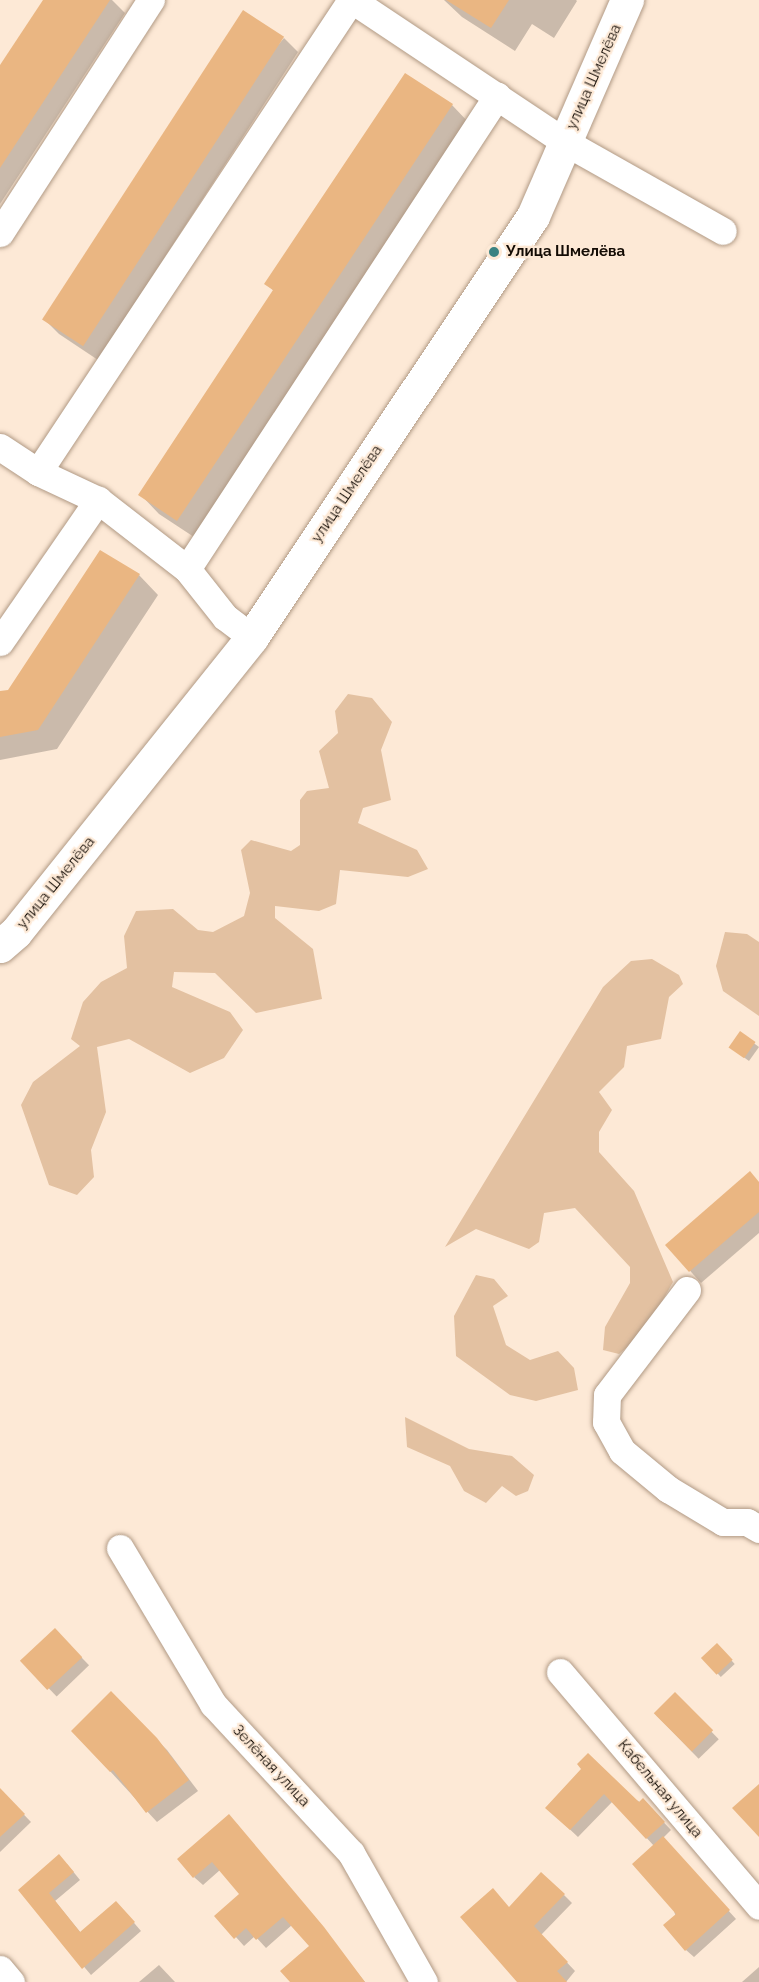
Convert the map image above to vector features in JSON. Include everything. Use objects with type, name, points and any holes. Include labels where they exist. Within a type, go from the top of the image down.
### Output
[{"type":"main road","name":"улица Шмелёва","points":[[0,946],[16,932],[252,637],[533,216],[627,0]]},
{"type":"street","points":[[0,233],[151,0]]},
{"type":"street","points":[[38,472],[352,0],[566,142],[723,231]]},
{"type":"street","points":[[187,570],[497,96]]},
{"type":"street","points":[[0,447],[38,472],[98,500],[187,570],[225,617],[252,637]]},
{"type":"street","points":[[0,642],[98,500]]},
{"type":"street","points":[[687,1290],[606,1395],[606,1422],[622,1451],[668,1489],[723,1521],[753,1526]]},
{"type":"street","name":"Зелёная улица","points":[[120,1548],[213,1704],[351,1853],[424,1982]]},
{"type":"street","name":"Кабельная улица","points":[[560,1672],[759,1906]]},
{"type":"street","points":[[0,1969],[11,1982]]},
{"type":"shaded area","points":[[348,694],[372,698],[392,722],[381,750],[391,800],[363,808],[358,823],[417,850],[428,869],[408,877],[340,870],[336,904],[319,911],[275,906],[275,918],[313,949],[322,999],[256,1013],[215,973],[174,972],[172,987],[230,1012],[243,1030],[224,1058],[190,1073],[129,1039],[97,1047],[106,1112],[91,1150],[94,1177],[77,1195],[49,1185],[21,1105],[33,1082],[80,1046],[71,1039],[83,1002],[101,982],[127,968],[124,936],[136,911],[173,909],[198,930],[213,932],[244,916],[250,893],[241,850],[251,840],[291,851],[300,845],[300,800],[307,791],[329,788],[319,751],[338,733],[335,711]]},
{"type":"shaded area","points":[[725,932],[747,934],[759,942],[759,1016],[723,991],[716,966]]},
{"type":"shaded area","points":[[652,959],[679,975],[683,984],[669,997],[661,1039],[627,1046],[624,1067],[599,1092],[612,1110],[599,1132],[599,1152],[634,1191],[673,1282],[644,1333],[619,1354],[603,1350],[605,1327],[630,1283],[630,1267],[575,1208],[544,1213],[539,1242],[529,1249],[476,1229],[445,1247],[603,987],[631,961]]},
{"type":"shaded area","points":[[476,1275],[494,1279],[508,1296],[493,1306],[506,1345],[530,1360],[558,1351],[574,1368],[578,1390],[536,1401],[510,1395],[456,1356],[454,1316]]},
{"type":"shaded area","points":[[405,1417],[469,1449],[512,1456],[534,1475],[528,1491],[516,1496],[502,1486],[486,1503],[464,1491],[450,1466],[407,1447]]},
{"type":"building","points":[[43,0],[110,0],[0,168],[0,65]]},
{"type":"building","points":[[446,0],[509,0],[491,28]]},
{"type":"building","points":[[243,10],[284,37],[83,346],[42,319]]},
{"type":"building","points":[[405,73],[453,104],[177,521],[138,495],[273,290],[264,284]]},
{"type":"building","points":[[100,550],[140,574],[38,730],[0,737],[0,691],[8,690]]},
{"type":"building","points":[[740,1031],[756,1042],[744,1058],[729,1047]]},
{"type":"building","points":[[750,1171],[759,1182],[759,1212],[689,1272],[665,1245]]},
{"type":"building","points":[[55,1628],[82,1657],[47,1690],[20,1661]]},
{"type":"building","points":[[717,1643],[733,1660],[717,1675],[701,1658]]},
{"type":"building","points":[[111,1691],[157,1738],[189,1780],[146,1813],[113,1770],[110,1772],[71,1731]]},
{"type":"building","points":[[675,1692],[713,1730],[692,1751],[654,1713]]},
{"type":"building","points":[[588,1753],[639,1802],[643,1798],[665,1822],[646,1839],[604,1794],[570,1830],[545,1808],[581,1769],[577,1764]]},
{"type":"building","points":[[759,1784],[759,1837],[732,1808]]},
{"type":"building","points":[[0,1788],[25,1814],[0,1837]]},
{"type":"building","points":[[229,1814],[324,1927],[365,1982],[290,1982],[280,1971],[309,1946],[283,1917],[256,1940],[246,1928],[234,1939],[214,1916],[239,1894],[212,1862],[193,1878],[177,1859]]},
{"type":"building","points":[[663,1836],[730,1910],[685,1951],[663,1925],[676,1914],[632,1864]]},
{"type":"building","points":[[59,1854],[74,1872],[49,1893],[80,1932],[116,1901],[135,1922],[82,1969],[18,1890]]},
{"type":"building","points":[[541,1872],[565,1894],[534,1926],[568,1962],[557,1971],[567,1982],[517,1982],[460,1917],[493,1888],[509,1907]]},
{"type":"place","name":"Улица Шмелёва","points":[[494,252]]}]
